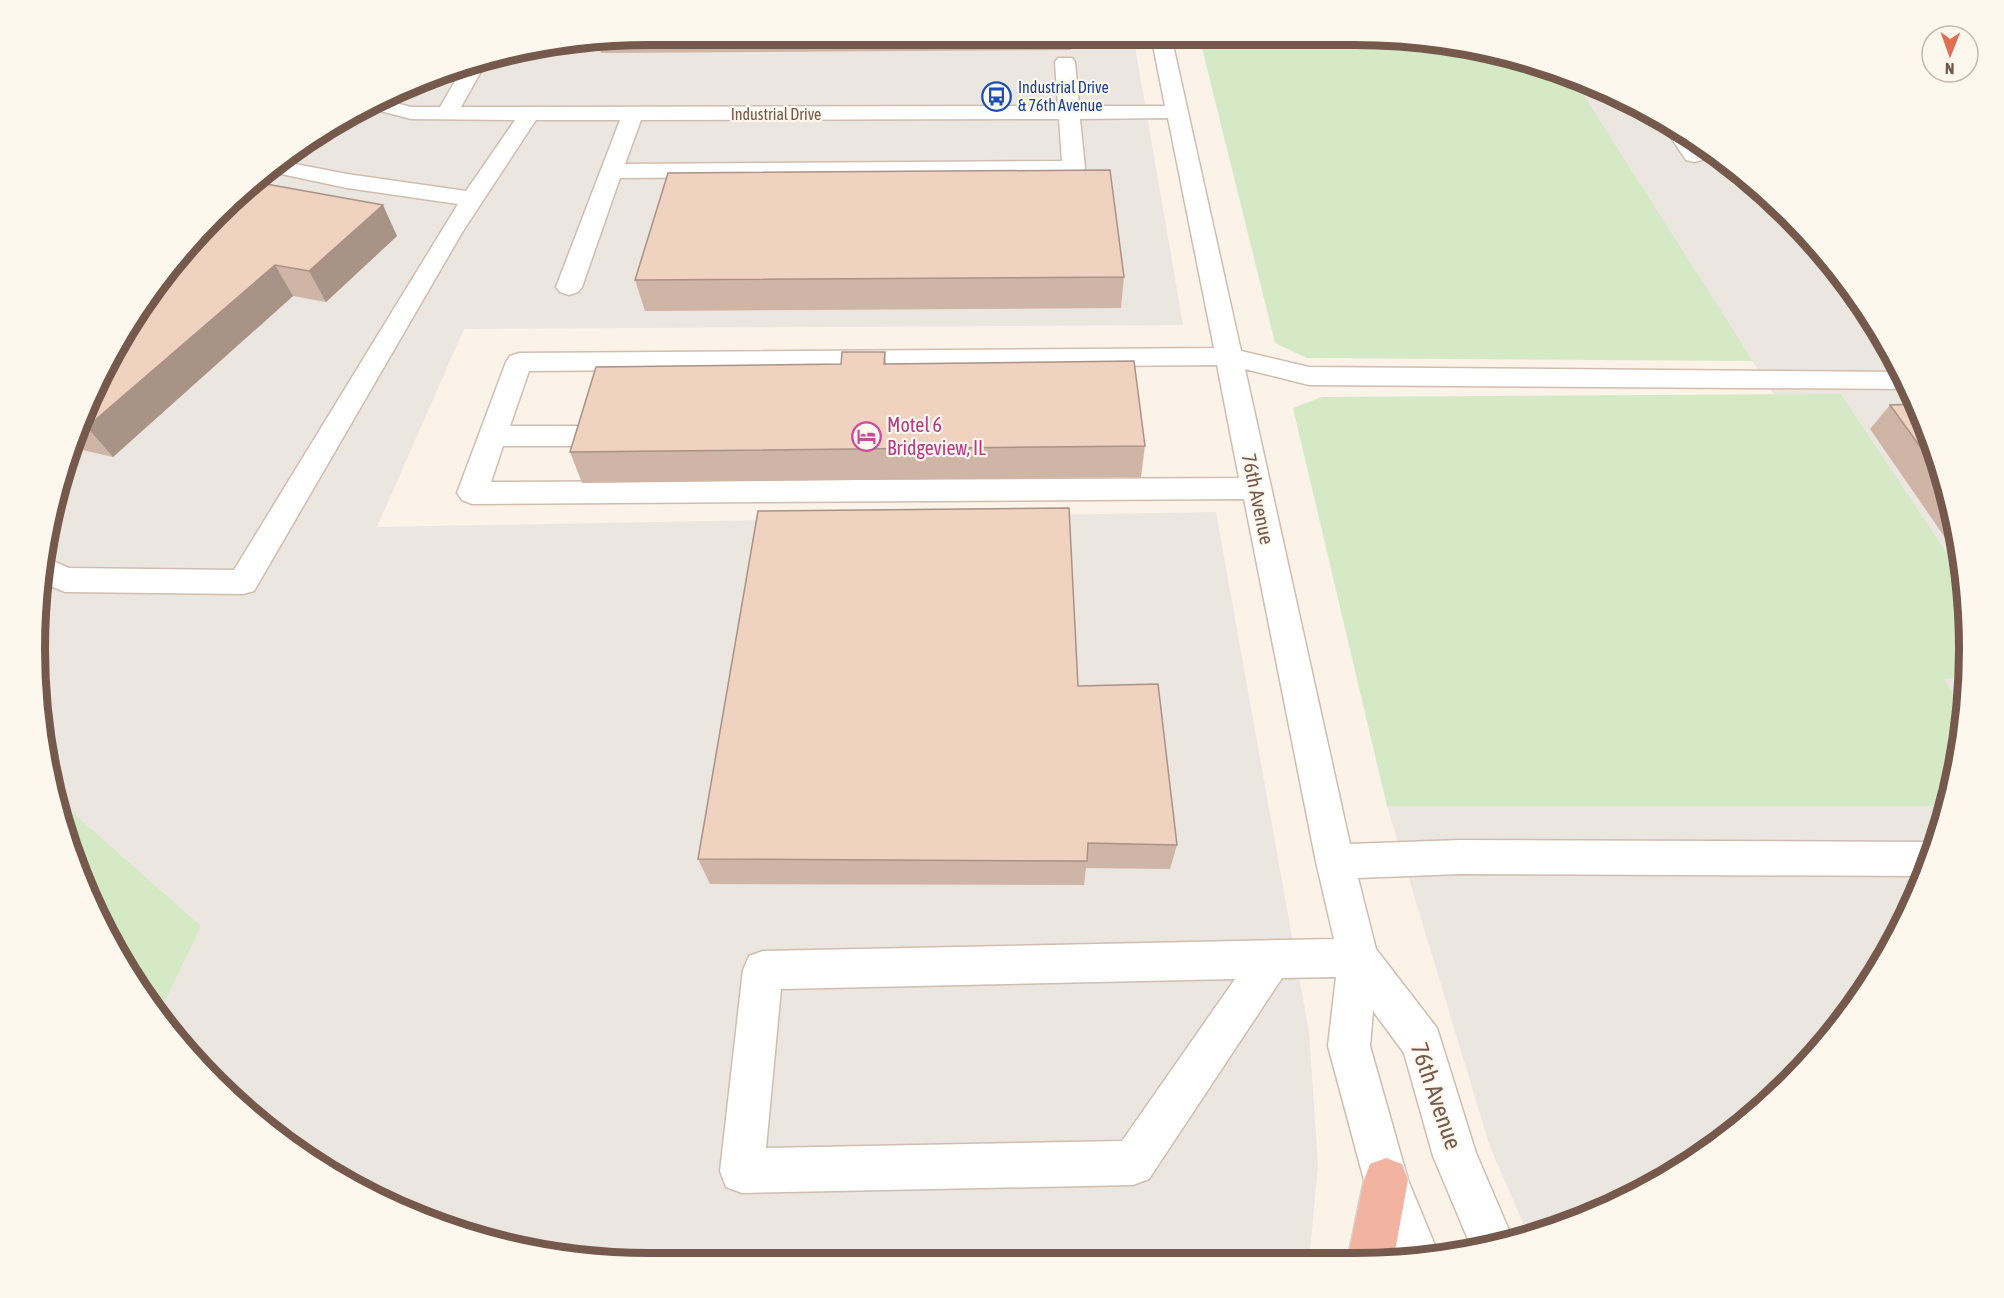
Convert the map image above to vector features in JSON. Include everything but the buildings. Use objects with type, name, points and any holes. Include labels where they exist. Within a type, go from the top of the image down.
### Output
[{"type":"highway","points":[[1372,1253],[1386,1180]]},
{"type":"street","name":"76th Avenue","points":[[1163,45],[1335,862],[1358,958],[1349,1046],[1386,1180],[1414,1250]]},
{"type":"street","points":[[611,171],[1074,168],[1065,62]]},
{"type":"street","points":[[447,113],[470,73]]},
{"type":"street","name":"Industrial Drive","points":[[383,106],[411,112],[530,114],[1177,112]]},
{"type":"street","points":[[50,572],[65,580],[243,582],[451,231],[530,114]]},
{"type":"street","points":[[569,287],[633,114]]},
{"type":"street","points":[[1687,144],[1694,155]]},
{"type":"street","points":[[284,168],[347,181],[472,200]]},
{"type":"street","points":[[1256,488],[472,493],[519,362],[1228,356],[1309,376],[1896,381]]},
{"type":"street","points":[[491,436],[585,436]]},
{"type":"street","points":[[1335,862],[1460,857],[1921,859]]},
{"type":"street","name":"76th Avenue","points":[[1358,958],[1422,1042],[1455,1156],[1490,1237]]},
{"type":"street","points":[[1272,959],[1133,1162],[742,1170],[763,970],[1272,959],[1358,958]]},
{"type":"shaded area","points":[[649,45],[1135,45],[1183,325],[464,329],[377,527],[1216,512],[1309,1032],[1318,1165],[1310,1253],[609,1252],[531,1241],[455,1221],[428,1211],[313,1151],[251,1103],[195,1047],[163,1007],[201,926],[67,807],[50,728],[46,689],[46,609],[50,570],[66,493],[77,455],[107,382],[147,313],[170,281],[222,222],[281,170],[313,147],[382,107],[455,77],[531,57],[609,46]]},
{"type":"shaded area","points":[[1580,89],[1622,107],[1657,126],[1723,170],[1782,222],[1834,281],[1878,347],[1913,418],[1938,493],[1952,561],[1841,394],[1774,395]]},
{"type":"shaded area","points":[[1958,678],[1957,700],[1944,679]]},
{"type":"shaded area","points":[[1387,806],[1938,806],[1927,843],[1897,916],[1857,985],[1834,1017],[1782,1076],[1723,1128],[1691,1151],[1622,1191],[1586,1207],[1525,1228],[1490,1147]]},
{"type":"green space","points":[[1201,45],[1355,45],[1434,50],[1511,66],[1580,89],[1753,361],[1307,358],[1275,343]]},
{"type":"green space","points":[[1841,394],[1952,561],[1958,609],[1958,678],[1944,679],[1957,700],[1947,767],[1938,806],[1387,806],[1293,408],[1322,397]]},
{"type":"green space","points":[[67,807],[201,926],[163,1007],[126,951],[107,916],[77,843]]},
{"type":"place","name":"Industrial Drive & 76th Avenue","points":[[997,96]]},
{"type":"place","name":"Motel 6 Bridgeview, IL","points":[[866,437]]}]
